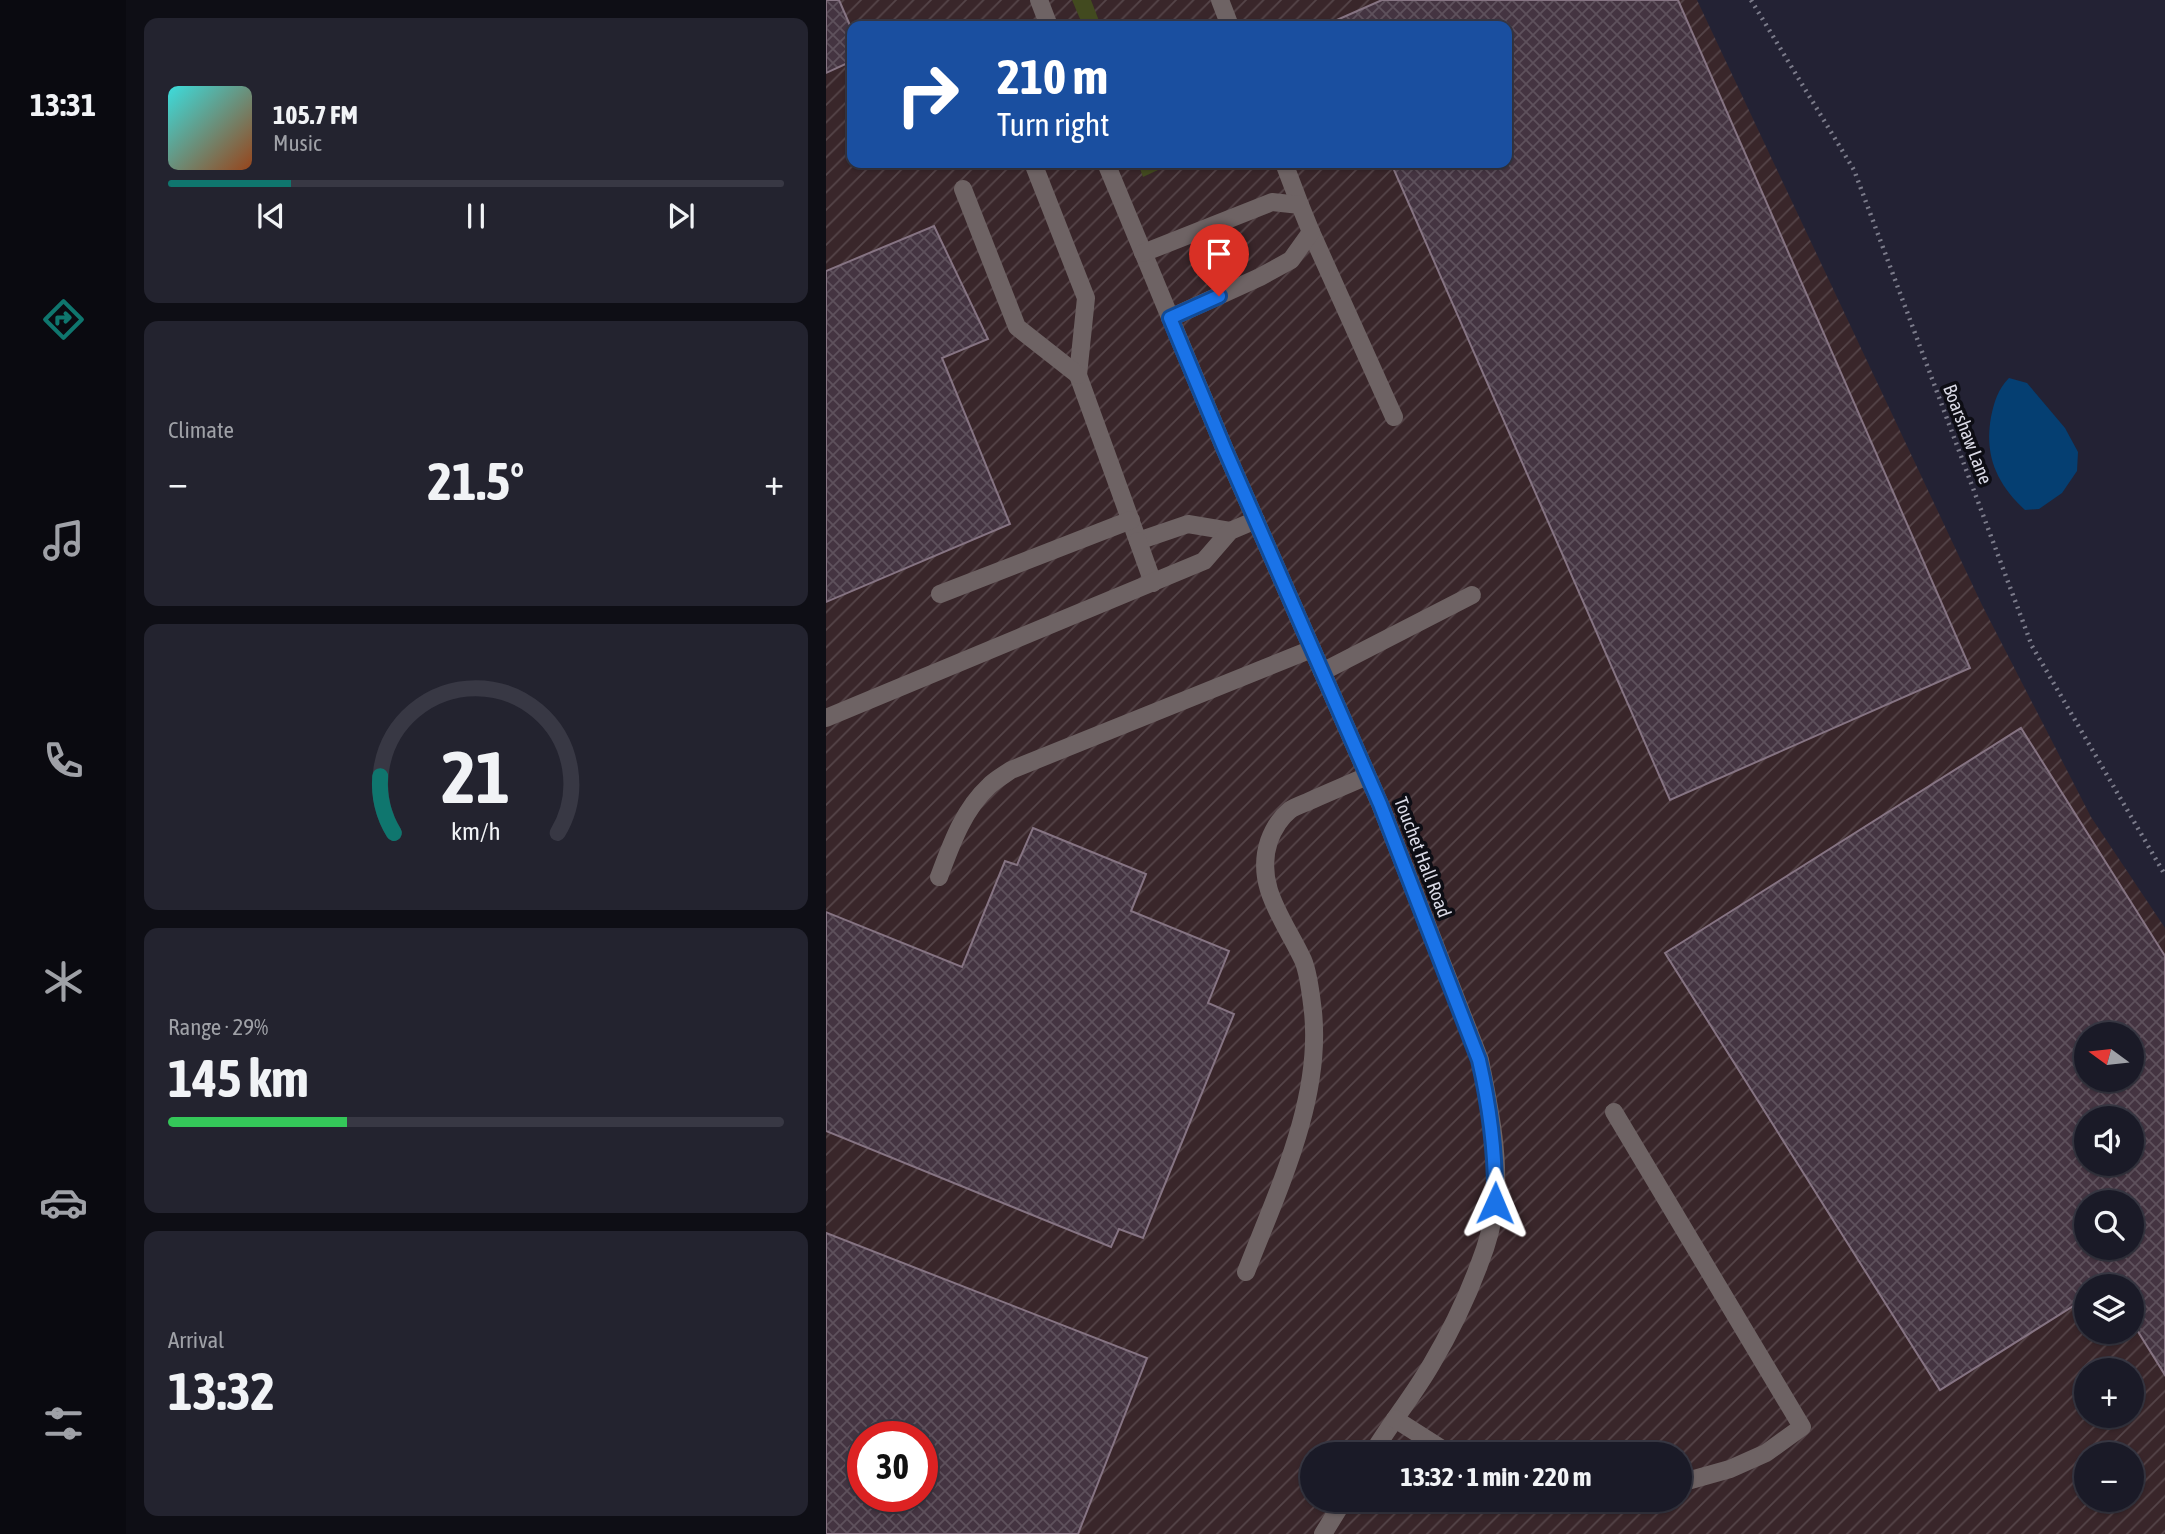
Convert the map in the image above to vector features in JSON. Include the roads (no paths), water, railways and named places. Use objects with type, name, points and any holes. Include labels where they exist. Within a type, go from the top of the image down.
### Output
[{"type":"street","points":[[1039,0],[1047,21]]},
{"type":"street","points":[[1220,0],[1228,21]]},
{"type":"street","points":[[1035,168],[1086,298],[1078,375],[1153,583]]},
{"type":"street","name":"Touchet Hall Road","points":[[1108,168],[1367,776],[1479,1060],[1496,1164],[1495,1203],[1490,1228],[1473,1282],[1453,1325],[1430,1367],[1380,1442]]},
{"type":"street","points":[[1286,168],[1311,232],[1394,417]]},
{"type":"street","points":[[963,190],[1017,327],[1078,375]]},
{"type":"street","points":[[1143,253],[1272,202],[1300,205]]},
{"type":"street","points":[[1170,318],[1291,260],[1311,232]]},
{"type":"street","points":[[940,594],[1131,520]]},
{"type":"street","points":[[826,718],[1204,561],[1230,531],[1256,520]]},
{"type":"street","points":[[1138,541],[1188,524],[1230,531]]},
{"type":"street","points":[[1322,672],[1472,595]]},
{"type":"street","points":[[939,877],[954,837],[968,810],[989,786],[1011,770],[1312,649]]},
{"type":"street","points":[[1245,1272],[1286,1171],[1306,1102],[1313,1055],[1313,1013],[1304,963],[1277,914],[1268,888],[1268,844],[1276,825],[1290,810],[1367,776]]},
{"type":"street","points":[[1614,1112],[1802,1427],[1766,1453],[1731,1469],[1692,1480]]},
{"type":"street","points":[[1395,1419],[1431,1442]]},
{"type":"street","points":[[1323,1534],[1337,1512]]},
{"type":"water","points":[[2009,378],[2027,383],[2065,428],[2078,452],[2077,471],[2062,493],[2039,509],[2025,510],[2015,500],[2000,479],[1991,457],[1989,431],[1992,411],[1999,391]]}]
